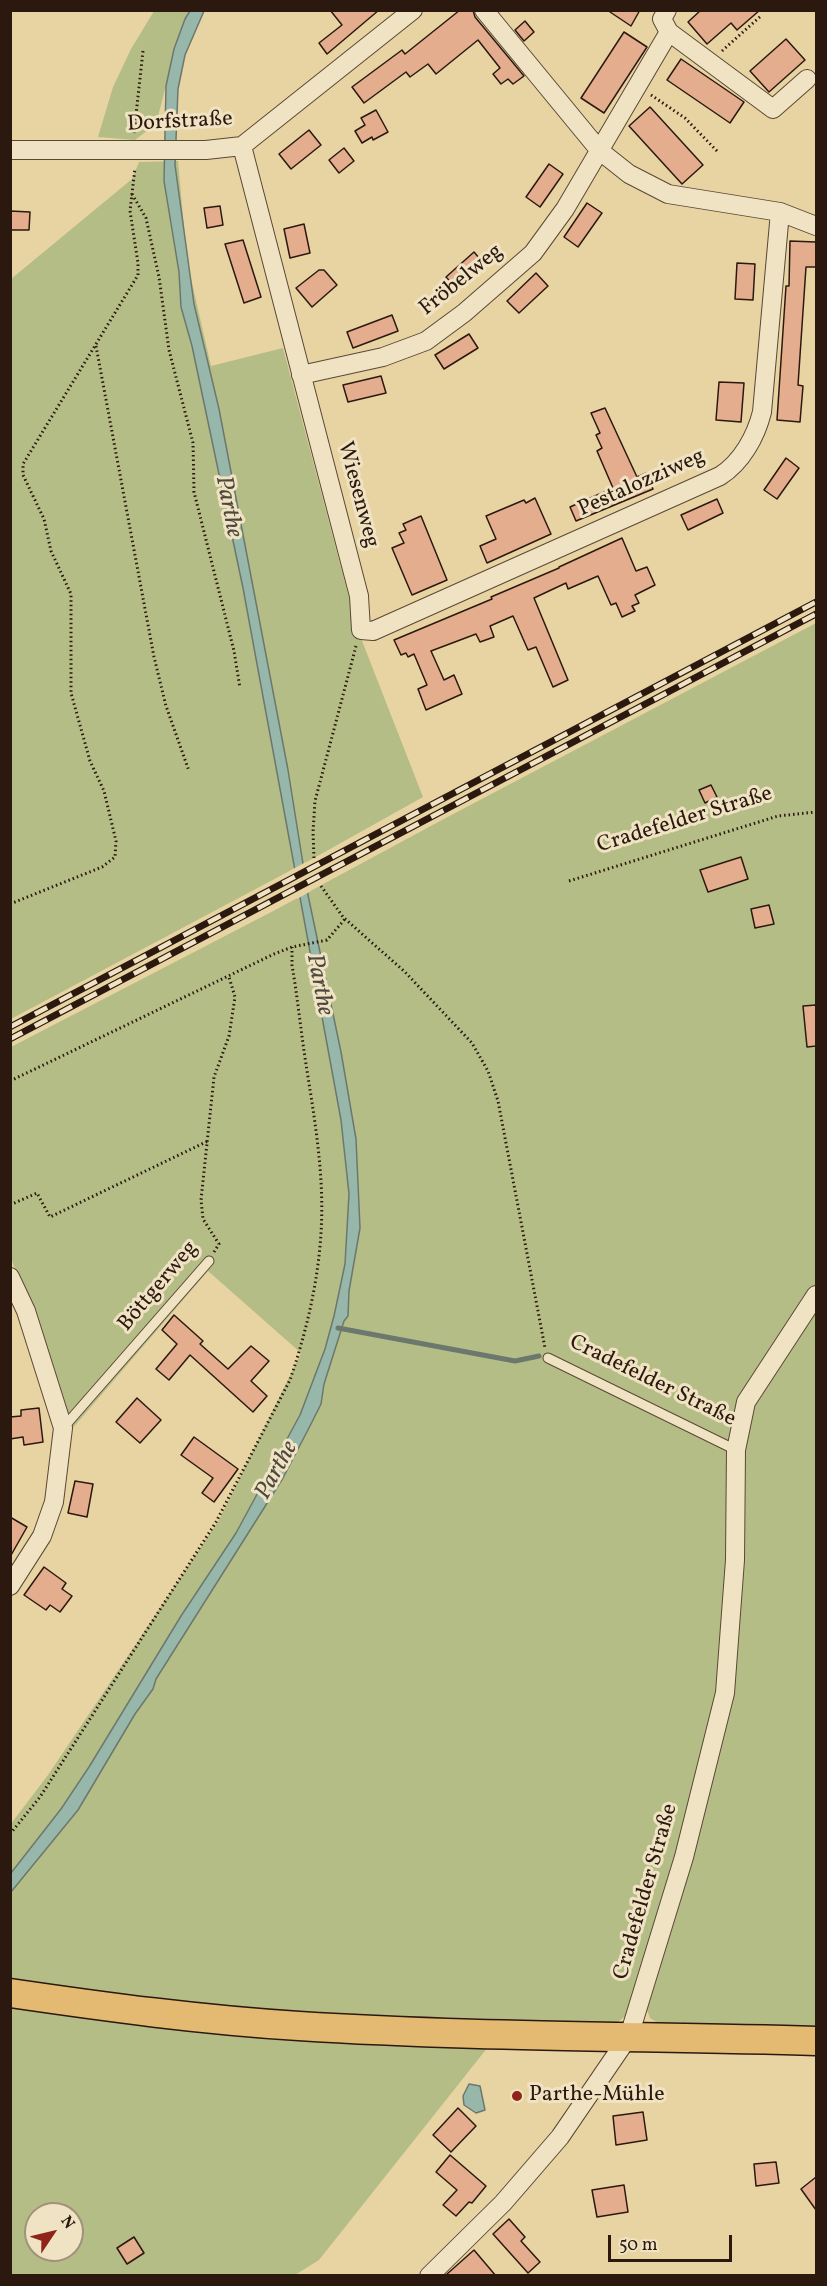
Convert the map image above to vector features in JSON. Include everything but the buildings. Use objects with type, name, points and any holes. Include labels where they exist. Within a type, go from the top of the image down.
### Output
[{"type":"main road","points":[[10,1993],[151,2013],[298,2026],[444,2033],[816,2041]]},
{"type":"street","name":"Dorfstraße","points":[[10,150],[206,150],[242,146],[413,10]]},
{"type":"street","points":[[484,10],[600,151],[629,174],[668,194],[780,212],[816,226]]},
{"type":"street","points":[[667,10],[662,19],[669,32],[773,109],[807,79]]},
{"type":"street","name":"Fröbelweg","points":[[301,375],[383,357],[426,341],[464,313],[533,254],[565,209],[669,32]]},
{"type":"street","name":"Wiesenweg","points":[[242,146],[359,596],[362,630]]},
{"type":"street","name":"Pestalozziweg","points":[[362,630],[374,630],[729,471],[749,444],[762,412],[780,212]]},
{"type":"street","points":[[10,1277],[26,1311],[63,1428],[54,1502],[42,1536],[10,1586]]},
{"type":"street","name":"Cradefelder Straße","points":[[429,2276],[503,2203],[561,2137],[629,2036],[684,1857],[725,1693],[735,1560],[736,1450],[746,1402],[816,1295]]},
{"type":"lane","name":"Böttgerweg","points":[[63,1428],[209,1261]]},
{"type":"lane","name":"Cradefelder Straße","points":[[548,1358],[736,1450]]},
{"type":"path","points":[[709,62],[762,15]]},
{"type":"path","points":[[10,904],[102,867],[115,857],[116,842],[104,791],[90,761],[71,693],[71,594],[51,551],[44,519],[23,475],[23,464],[138,275],[130,212],[142,150],[144,51]]},
{"type":"path","points":[[637,86],[685,118],[717,151]]},
{"type":"path","points":[[132,194],[146,218],[159,277],[169,350],[193,443],[194,492],[234,651],[240,688]]},
{"type":"path","points":[[96,345],[107,416],[126,502],[154,657],[166,706],[189,771]]},
{"type":"path","points":[[314,858],[315,801],[345,682],[362,630]]},
{"type":"path","name":"Cradefelder Straße","points":[[569,881],[778,816],[816,812]]},
{"type":"path","points":[[321,886],[345,919],[405,972],[472,1043],[488,1071],[498,1101],[548,1358]]},
{"type":"path","points":[[10,1082],[292,947],[327,940],[345,919]]},
{"type":"path","points":[[10,1834],[40,1797],[216,1522],[258,1445],[294,1369],[314,1287],[321,1232],[320,1171],[315,1114],[292,965],[292,947]]},
{"type":"path","name":"Böttgerweg","points":[[209,1261],[219,1244],[203,1220],[201,1200],[214,1077],[228,1036],[235,997],[229,977]]},
{"type":"path","points":[[10,1205],[37,1193],[50,1217],[208,1142]]},
{"type":"green space","points":[[154,11],[193,11],[175,51],[156,124],[135,140],[98,137],[113,87],[131,49]]},
{"type":"green space","points":[[178,161],[187,261],[211,366],[283,348],[357,628],[423,797],[314,858],[11,1019],[11,279],[132,179],[139,162]]},
{"type":"green space","points":[[816,623],[816,2028],[661,2025],[650,2018],[647,2010],[683,1863],[627,2015],[615,2024],[246,2010],[182,2005],[11,1980],[10,1825],[48,1775],[219,1520],[301,1353],[208,1271],[72,1429],[11,1258],[11,1047],[277,909]]},
{"type":"green space","points":[[10,2006],[167,2028],[276,2038],[488,2047],[319,2260],[295,2275],[11,2275]]},
{"type":"water","name":"Parthe","points":[[190,11],[204,11],[185,55],[178,89],[175,165],[194,304],[219,409],[288,770],[308,895],[341,1052],[356,1139],[360,1228],[349,1291],[348,1316],[344,1321],[324,1384],[321,1404],[283,1478],[156,1679],[153,1689],[135,1714],[78,1810],[11,1892],[11,1873],[61,1809],[89,1767],[181,1616],[236,1533],[300,1415],[325,1349],[345,1264],[349,1194],[341,1120],[243,588],[192,346],[181,307],[179,272],[164,181],[166,86],[174,49]]},
{"type":"water","points":[[469,2084],[480,2086],[485,2110],[476,2113],[464,2105],[463,2096]]},
{"type":"pier","points":[[306,862],[311,891],[297,899],[291,870]]},
{"type":"waterway","points":[[338,1328],[515,1361],[539,1356]]},
{"type":"railway","points":[[10,1027],[816,602]]},
{"type":"railway","points":[[10,1039],[816,614]]},
{"type":"place","name":"Parthe-Mühle","points":[[517,2096]]}]
